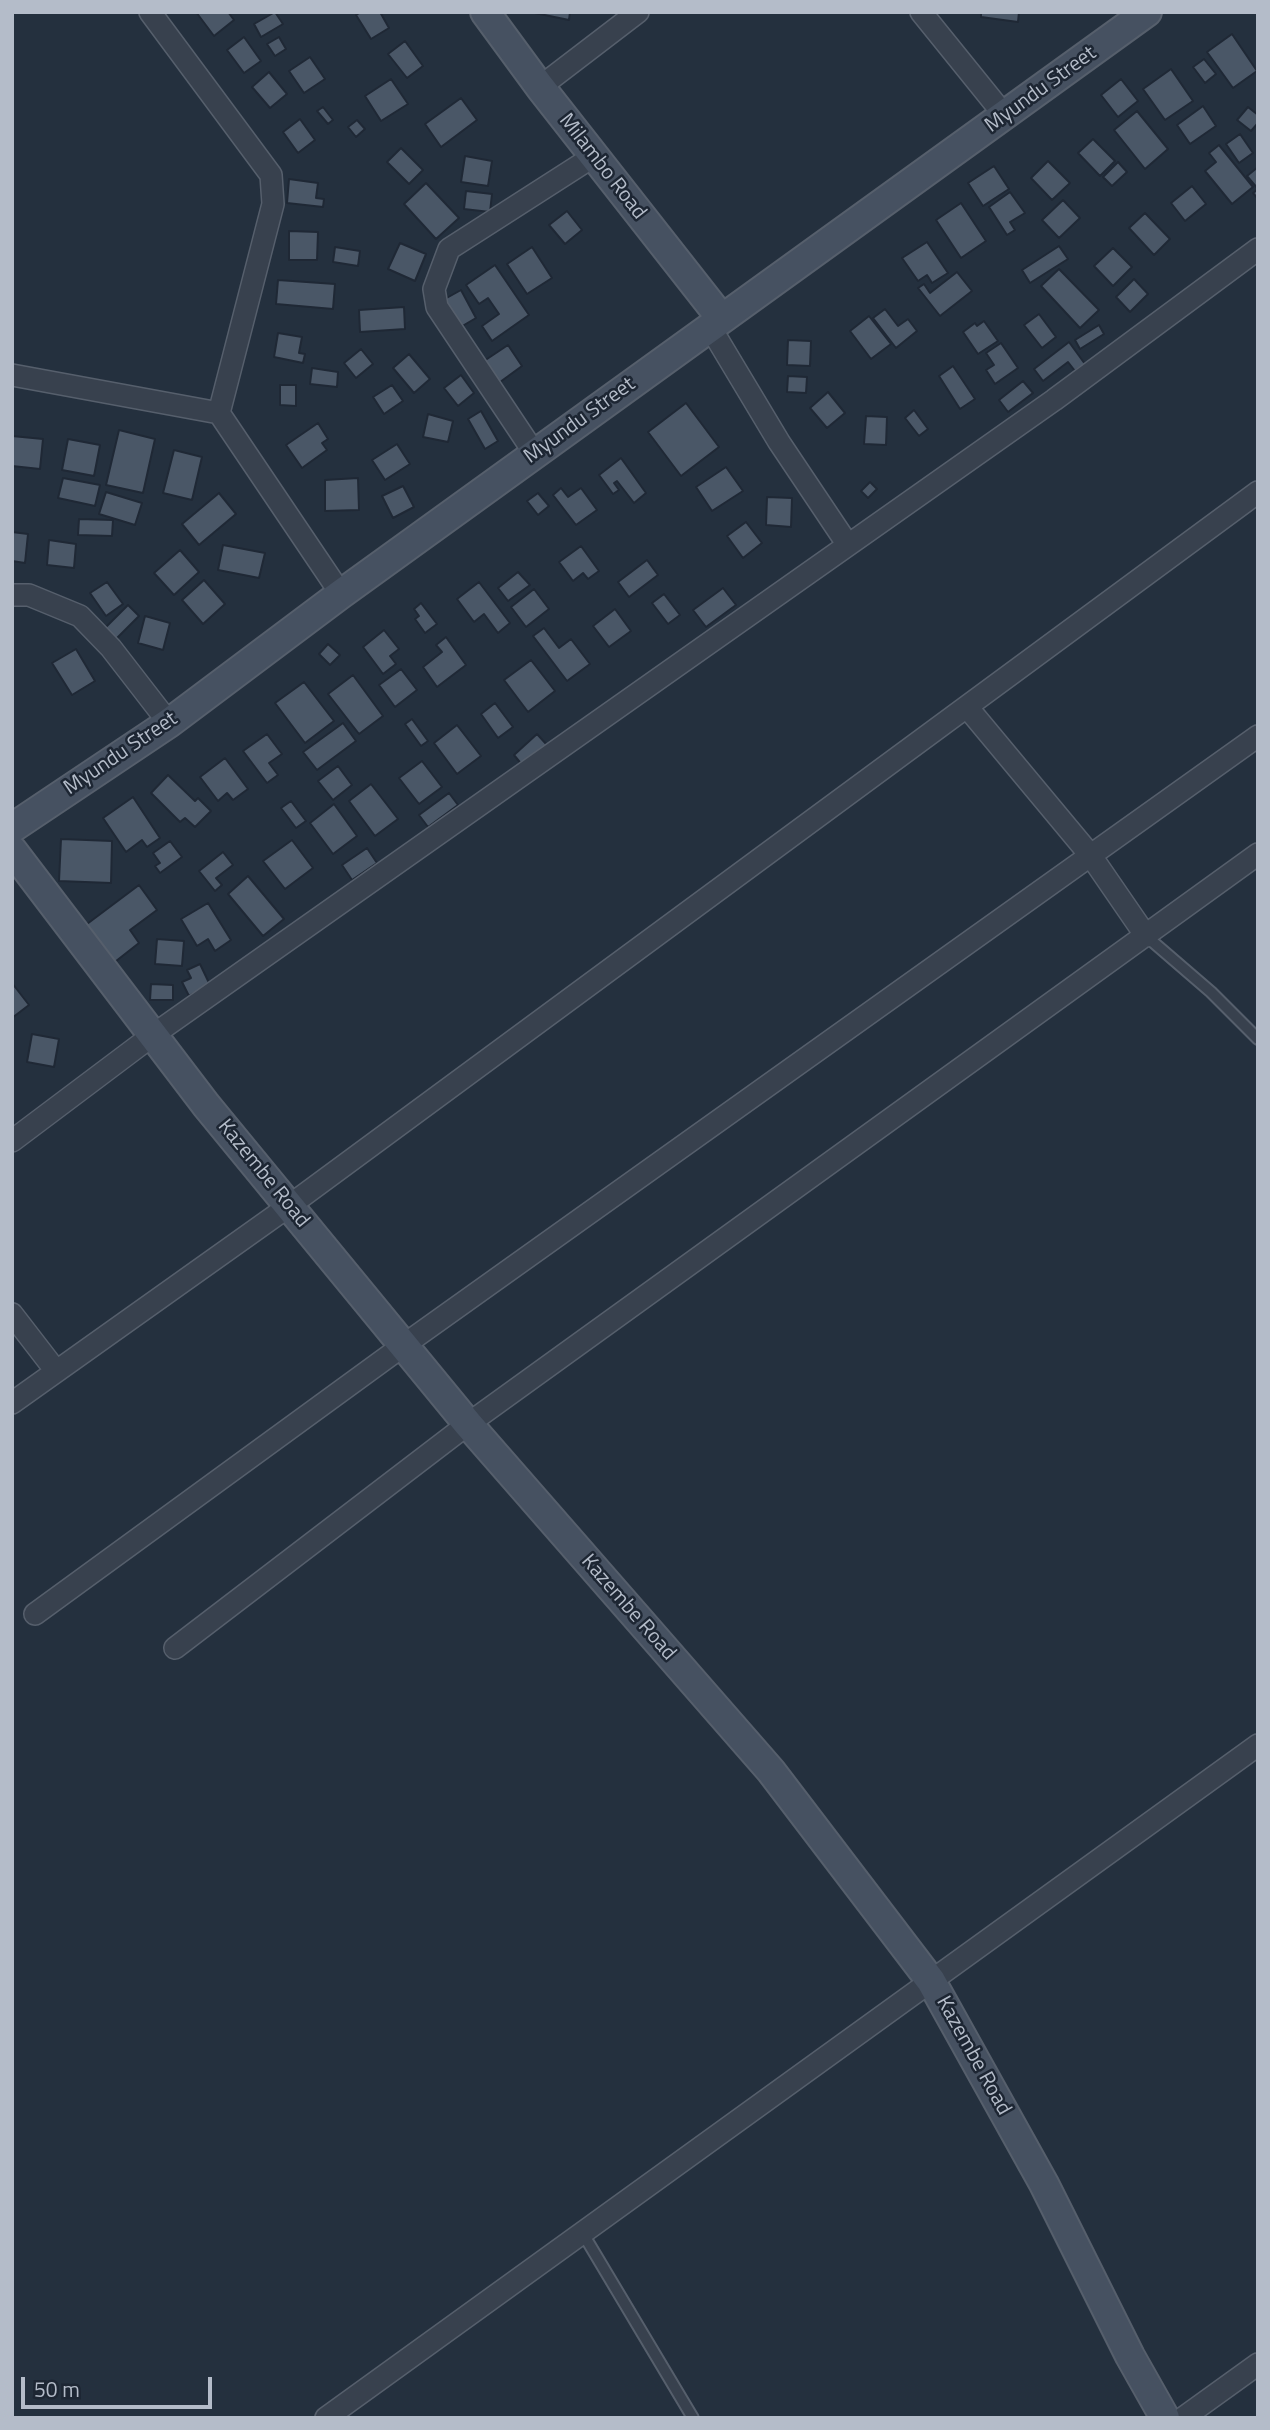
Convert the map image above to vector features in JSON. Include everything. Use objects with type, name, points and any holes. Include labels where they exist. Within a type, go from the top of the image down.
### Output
[{"type":"main road","name":"Milambo Road","points":[[485,12],[716,323]]},
{"type":"main road","name":"Myundu Street","points":[[12,828],[169,723],[341,594],[1147,12]]},
{"type":"main road","name":"Kazembe Road","points":[[12,850],[206,1105],[468,1424],[771,1772],[931,1981],[1037,2171],[1130,2356],[1165,2418]]},
{"type":"street","points":[[150,12],[271,175],[273,204],[219,413]]},
{"type":"street","points":[[540,87],[638,12]]},
{"type":"street","points":[[921,12],[1005,116]]},
{"type":"street","points":[[535,454],[437,307],[433,289],[449,249],[594,156]]},
{"type":"street","points":[[12,1141],[153,1035],[1054,400],[1258,249]]},
{"type":"street","points":[[716,323],[779,442],[848,545]]},
{"type":"street","points":[[12,375],[219,413],[341,594]]},
{"type":"street","points":[[12,1404],[289,1206],[1258,492]]},
{"type":"street","points":[[12,595],[29,595],[80,616],[111,648],[169,723]]},
{"type":"street","points":[[967,707],[1091,856],[1146,936]]},
{"type":"street","points":[[35,1614],[404,1345],[1258,736]]},
{"type":"street","points":[[175,1648],[468,1424],[1258,854]]},
{"type":"street","points":[[12,1314],[56,1371]]},
{"type":"street","points":[[326,2418],[1258,1745]]},
{"type":"street","points":[[1183,2418],[1258,2364]]},
{"type":"lane","points":[[1146,936],[1211,992],[1258,1039]]},
{"type":"lane","points":[[582,2232],[693,2418]]},
{"type":"building","points":[[196,12],[228,12],[234,20],[214,36]]},
{"type":"building","points":[[275,12],[283,24],[261,37],[254,24]]},
{"type":"building","points":[[361,12],[380,12],[389,28],[371,39],[356,15]]},
{"type":"building","points":[[530,12],[570,12],[569,20]]},
{"type":"building","points":[[981,12],[1019,12],[1018,22],[981,17]]},
{"type":"building","points":[[1232,34],[1257,71],[1233,88],[1207,52]]},
{"type":"building","points":[[244,37],[261,61],[244,73],[227,50]]},
{"type":"building","points":[[279,37],[286,49],[275,56],[267,44]]},
{"type":"building","points":[[405,41],[423,66],[407,78],[388,54]]},
{"type":"building","points":[[310,57],[325,79],[304,93],[289,71]]},
{"type":"building","points":[[1204,59],[1216,74],[1205,83],[1193,67]]},
{"type":"building","points":[[1171,69],[1193,101],[1165,120],[1143,89]]},
{"type":"building","points":[[269,72],[287,94],[270,108],[252,87]]},
{"type":"building","points":[[391,79],[408,104],[381,121],[365,96]]},
{"type":"building","points":[[1121,79],[1138,101],[1118,117],[1101,95]]},
{"type":"building","points":[[461,98],[477,120],[441,147],[425,124]]},
{"type":"building","points":[[1203,106],[1216,126],[1190,144],[1177,125]]},
{"type":"building","points":[[323,107],[333,120],[328,124],[317,111]]},
{"type":"building","points":[[1248,107],[1258,115],[1258,123],[1251,131],[1237,120]]},
{"type":"building","points":[[1137,111],[1168,149],[1145,169],[1114,130]]},
{"type":"building","points":[[300,119],[315,140],[298,153],[283,132]]},
{"type":"building","points":[[357,120],[365,129],[356,137],[348,127]]},
{"type":"building","points":[[1240,134],[1253,153],[1239,163],[1226,144]]},
{"type":"building","points":[[1093,139],[1115,161],[1100,176],[1078,153]]},
{"type":"building","points":[[1219,145],[1253,187],[1232,204],[1205,171],[1216,162],[1209,153]]},
{"type":"building","points":[[401,148],[423,170],[409,184],[387,162]]},
{"type":"building","points":[[465,156],[492,161],[488,186],[461,182]]},
{"type":"building","points":[[1048,161],[1070,183],[1052,200],[1031,178]]},
{"type":"building","points":[[1118,162],[1127,172],[1112,186],[1103,177]]},
{"type":"building","points":[[994,166],[1009,189],[983,206],[968,183]]},
{"type":"building","points":[[1258,167],[1258,189],[1247,176]]},
{"type":"building","points":[[289,179],[318,183],[316,198],[324,199],[323,207],[287,203]]},
{"type":"building","points":[[426,183],[459,218],[436,239],[404,204]]},
{"type":"building","points":[[1192,186],[1206,204],[1185,221],[1171,203]]},
{"type":"building","points":[[466,191],[492,194],[490,212],[464,209]]},
{"type":"building","points":[[1010,192],[1025,213],[1010,222],[1015,230],[1007,235],[989,207]]},
{"type":"building","points":[[1063,200],[1080,218],[1059,238],[1042,220]]},
{"type":"building","points":[[961,203],[986,241],[961,258],[936,220]]},
{"type":"building","points":[[567,211],[582,230],[565,244],[549,225]]},
{"type":"building","points":[[1145,213],[1170,239],[1154,255],[1129,228]]},
{"type":"building","points":[[289,231],[318,232],[317,260],[289,260]]},
{"type":"building","points":[[927,242],[948,273],[932,283],[927,275],[918,281],[902,258]]},
{"type":"building","points":[[400,243],[426,254],[415,281],[388,269]]},
{"type":"building","points":[[1059,246],[1068,259],[1030,283],[1022,270]]},
{"type":"building","points":[[335,247],[360,251],[358,266],[333,262]]},
{"type":"building","points":[[532,247],[552,278],[527,294],[507,264]]},
{"type":"building","points":[[1113,248],[1132,267],[1113,286],[1094,266]]},
{"type":"building","points":[[495,265],[529,315],[492,341],[482,326],[499,314],[488,298],[479,304],[466,285]]},
{"type":"building","points":[[1059,269],[1099,310],[1080,328],[1041,286]]},
{"type":"building","points":[[957,272],[972,291],[940,316],[918,288],[924,284],[930,293]]},
{"type":"building","points":[[1134,279],[1148,294],[1130,312],[1116,297]]},
{"type":"building","points":[[278,280],[335,284],[333,309],[276,304]]},
{"type":"building","points":[[461,290],[476,318],[459,328],[443,300]]},
{"type":"building","points":[[404,307],[405,329],[360,332],[359,310]]},
{"type":"building","points":[[885,309],[898,326],[908,319],[917,331],[896,348],[873,318]]},
{"type":"building","points":[[1039,314],[1056,337],[1042,348],[1024,325]]},
{"type":"building","points":[[869,316],[891,344],[871,359],[850,331]]},
{"type":"building","points":[[984,321],[998,341],[978,354],[963,332],[975,323],[977,326]]},
{"type":"building","points":[[1099,325],[1104,334],[1080,349],[1075,340]]},
{"type":"building","points":[[278,333],[302,337],[299,353],[305,354],[303,363],[274,357]]},
{"type":"building","points":[[788,340],[811,341],[810,366],[787,365]]},
{"type":"building","points":[[1069,342],[1085,364],[1075,371],[1068,362],[1043,381],[1034,369]]},
{"type":"building","points":[[1001,343],[1018,368],[995,384],[986,370],[994,365],[986,353]]},
{"type":"building","points":[[508,345],[522,366],[496,385],[481,363]]},
{"type":"building","points":[[361,349],[373,364],[356,378],[344,363]]},
{"type":"building","points":[[409,354],[430,379],[414,393],[393,368]]},
{"type":"building","points":[[953,366],[975,399],[960,409],[939,376]]},
{"type":"building","points":[[312,368],[338,372],[337,387],[310,384]]},
{"type":"building","points":[[461,375],[474,393],[458,406],[444,388]]},
{"type":"building","points":[[788,376],[807,377],[806,393],[787,392]]},
{"type":"building","points":[[1023,381],[1033,393],[1008,412],[999,400]]},
{"type":"building","points":[[280,385],[296,385],[296,406],[280,405]]},
{"type":"building","points":[[392,385],[403,401],[384,414],[373,397]]},
{"type":"building","points":[[828,392],[845,413],[827,428],[810,408]]},
{"type":"building","points":[[686,403],[719,447],[681,476],[648,432]]},
{"type":"building","points":[[914,410],[928,429],[919,436],[905,418]]},
{"type":"building","points":[[481,411],[498,441],[485,449],[468,419]]},
{"type":"building","points":[[428,414],[453,421],[448,442],[423,437]]},
{"type":"building","points":[[866,416],[887,417],[886,445],[864,444]]},
{"type":"building","points":[[318,423],[328,439],[322,443],[327,450],[302,468],[286,445]]},
{"type":"building","points":[[119,430],[155,439],[143,493],[106,485]]},
{"type":"building","points":[[12,436],[43,439],[40,469],[12,466]]},
{"type":"building","points":[[68,439],[100,445],[94,476],[62,470]]},
{"type":"building","points":[[397,444],[410,464],[385,480],[372,460]]},
{"type":"building","points":[[174,450],[202,457],[192,500],[163,493]]},
{"type":"building","points":[[621,458],[646,493],[634,503],[617,481],[614,483],[619,490],[613,494],[599,475]]},
{"type":"building","points":[[726,467],[743,491],[712,511],[696,487]]},
{"type":"building","points":[[63,478],[100,485],[95,506],[58,498]]},
{"type":"building","points":[[358,478],[359,510],[325,511],[325,480]]},
{"type":"building","points":[[870,482],[877,489],[868,498],[861,491]]},
{"type":"building","points":[[403,486],[414,507],[393,518],[382,496]]},
{"type":"building","points":[[561,488],[568,497],[581,488],[597,510],[576,525],[553,495]]},
{"type":"building","points":[[106,492],[142,503],[135,525],[99,514]]},
{"type":"building","points":[[219,493],[236,514],[199,545],[182,524]]},
{"type":"building","points":[[538,493],[549,506],[538,515],[527,501]]},
{"type":"building","points":[[767,497],[792,498],[791,527],[766,525]]},
{"type":"building","points":[[79,519],[113,520],[112,536],[78,535]]},
{"type":"building","points":[[746,522],[762,543],[743,558],[727,536]]},
{"type":"building","points":[[12,532],[28,534],[25,563],[12,561]]},
{"type":"building","points":[[49,540],[76,544],[74,568],[47,565]]},
{"type":"building","points":[[223,545],[265,553],[259,578],[218,570]]},
{"type":"building","points":[[581,546],[599,571],[588,579],[583,573],[573,581],[559,562]]},
{"type":"building","points":[[180,550],[199,572],[174,595],[154,573]]},
{"type":"building","points":[[647,560],[658,575],[629,597],[618,582]]},
{"type":"building","points":[[518,572],[530,585],[508,601],[498,588]]},
{"type":"building","points":[[204,580],[225,604],[203,624],[182,600]]},
{"type":"building","points":[[107,582],[123,604],[106,616],[90,593]]},
{"type":"building","points":[[479,582],[510,623],[498,633],[484,614],[474,622],[457,599]]},
{"type":"building","points":[[723,588],[736,605],[706,627],[693,610]]},
{"type":"building","points":[[534,589],[549,609],[526,627],[511,607]]},
{"type":"building","points":[[664,594],[680,615],[668,624],[652,603]]},
{"type":"building","points":[[421,603],[437,624],[425,633],[415,619],[419,616],[414,609]]},
{"type":"building","points":[[128,605],[139,616],[116,639],[105,628]]},
{"type":"building","points":[[615,609],[631,631],[609,647],[593,626]]},
{"type":"building","points":[[145,616],[170,623],[163,650],[138,643]]},
{"type":"building","points":[[544,628],[559,648],[571,639],[590,664],[567,681],[533,636]]},
{"type":"building","points":[[384,630],[399,649],[390,656],[396,664],[383,674],[363,647]]},
{"type":"building","points":[[446,637],[466,665],[437,687],[423,667],[442,652],[436,645]]},
{"type":"building","points":[[328,644],[340,655],[330,665],[319,654]]},
{"type":"building","points":[[76,649],[95,681],[72,695],[52,663]]},
{"type":"building","points":[[531,660],[555,691],[528,712],[504,680]]},
{"type":"building","points":[[401,669],[417,690],[395,707],[379,685]]},
{"type":"building","points":[[353,675],[383,716],[359,734],[328,694]]},
{"type":"building","points":[[304,682],[334,721],[305,743],[275,703]]},
{"type":"building","points":[[495,703],[513,727],[498,738],[481,714]]},
{"type":"building","points":[[412,719],[428,741],[421,746],[405,724]]},
{"type":"building","points":[[343,723],[356,741],[317,770],[303,752]]},
{"type":"building","points":[[457,725],[481,756],[457,774],[434,743]]},
{"type":"building","points":[[267,734],[282,754],[269,763],[278,775],[267,783],[243,751]]},
{"type":"building","points":[[537,734],[547,745],[523,766],[514,755]]},
{"type":"building","points":[[225,758],[248,789],[233,800],[227,793],[218,801],[200,777]]},
{"type":"building","points":[[422,761],[442,787],[419,804],[399,778]]},
{"type":"building","points":[[338,766],[352,785],[333,800],[318,781]]},
{"type":"building","points":[[168,775],[195,801],[198,798],[211,811],[195,827],[185,818],[180,822],[151,793]]},
{"type":"building","points":[[371,784],[398,819],[375,836],[349,801]]},
{"type":"building","points":[[449,793],[458,805],[428,827],[419,815]]},
{"type":"building","points":[[133,797],[160,838],[147,847],[142,840],[126,852],[103,818]]},
{"type":"building","points":[[291,801],[306,821],[296,828],[281,808]]},
{"type":"building","points":[[334,804],[357,836],[333,854],[310,823]]},
{"type":"building","points":[[61,839],[112,841],[111,883],[59,881]]},
{"type":"building","points":[[292,840],[313,868],[285,889],[263,861]]},
{"type":"building","points":[[170,841],[182,857],[160,873],[155,866],[160,863],[153,853]]},
{"type":"building","points":[[367,848],[377,863],[352,880],[342,865]]},
{"type":"building","points":[[223,852],[233,865],[216,878],[222,885],[215,891],[199,871]]},
{"type":"building","points":[[248,876],[284,919],[263,936],[228,894]]},
{"type":"building","points":[[139,885],[157,910],[130,930],[139,943],[111,965],[83,927]]},
{"type":"building","points":[[208,903],[231,940],[215,951],[208,939],[197,946],[181,919]]},
{"type":"building","points":[[157,939],[184,941],[182,966],[155,964]]},
{"type":"building","points":[[200,964],[210,985],[189,996],[182,982],[191,978],[187,970]]},
{"type":"building","points":[[12,983],[29,1005],[12,1018]]},
{"type":"building","points":[[151,984],[173,985],[173,1000],[150,1000]]},
{"type":"building","points":[[32,1034],[59,1039],[54,1067],[27,1062]]}]
